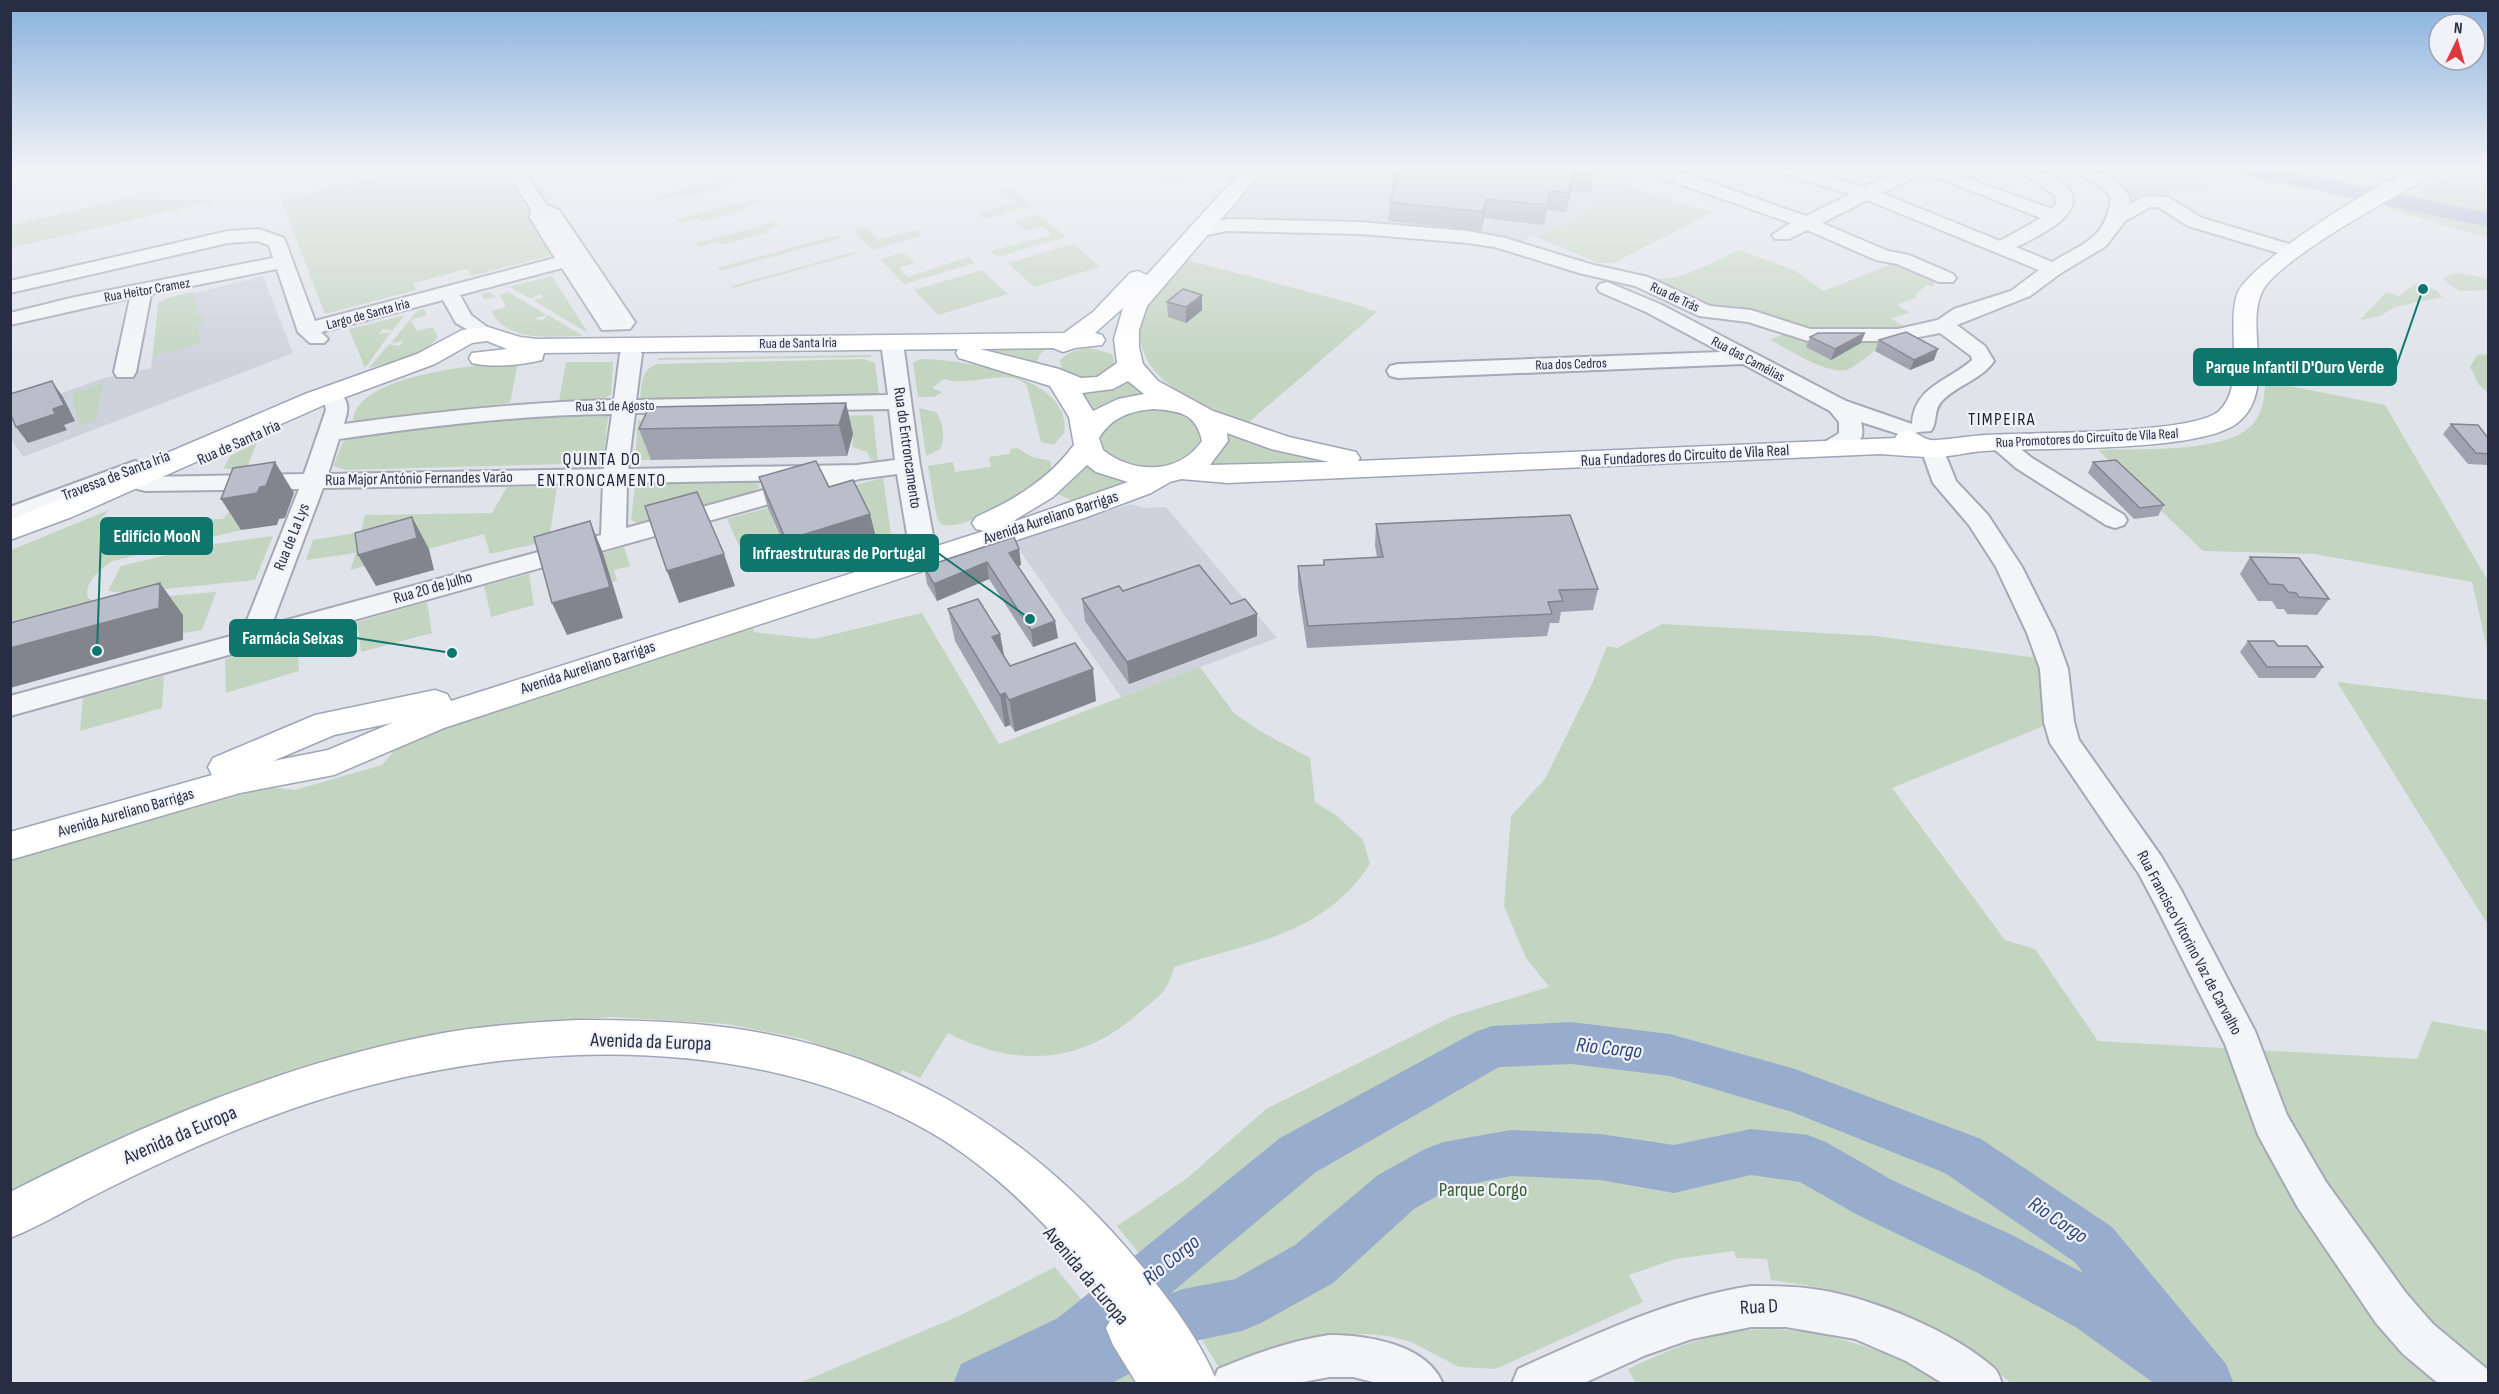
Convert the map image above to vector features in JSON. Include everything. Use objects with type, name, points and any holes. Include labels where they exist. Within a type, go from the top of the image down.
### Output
[{"type":"main road","points":[[1177,234],[1080,337],[1052,352],[1045,365],[1077,406],[1087,440],[1100,462],[1112,469],[1145,476],[1171,473],[1204,458],[1211,450],[1215,433],[1196,412],[1147,384],[1129,359],[1126,330],[1137,303],[1194,234]]},
{"type":"main road","name":"Rua Promotores do Circuito de Vila Real","points":[[1990,443],[2175,434],[2204,429],[2226,419],[2240,405],[2246,388],[2248,297],[2260,276],[2292,251],[2320,234]]},
{"type":"main road","points":[[465,345],[501,348],[494,336]]},
{"type":"main road","name":"Rua de Santa Iria","points":[[10,531],[110,491],[364,378],[465,345],[631,354],[893,350],[969,353],[1084,386],[1103,383],[1119,377],[1129,359],[1114,344],[1080,337],[1026,340],[545,346],[521,345],[494,336]]},
{"type":"main road","name":"Rua de Santa Iria","points":[[10,540],[399,376],[465,345]]},
{"type":"main road","points":[[1087,440],[1095,421],[1125,406],[1164,402],[1196,412]]},
{"type":"main road","name":"Rua Fundadores do Circuito de Vila Real","points":[[1196,412],[1281,443],[1353,459],[1408,464],[1491,464]]},
{"type":"main road","name":"Rua Fundadores do Circuito de Vila Real","points":[[1171,473],[1233,474],[1880,447],[1927,439],[1990,443]]},
{"type":"main road","name":"Avenida Aureliano Barrigas","points":[[10,828],[233,764],[309,730],[361,716],[438,701],[983,525],[1034,498],[1063,476],[1087,440]]},
{"type":"main road","name":"Avenida Aureliano Barrigas","points":[[10,846],[240,780],[310,767],[360,752],[432,718],[1128,493],[1171,473]]},
{"type":"main road","points":[[1128,493],[1173,482],[1233,474]]},
{"type":"main road","points":[[310,767],[372,737],[376,730],[361,716]]},
{"type":"main road","name":"Avenida da Europa","points":[[10,1216],[150,1147],[271,1097],[354,1071],[455,1050],[585,1039],[698,1042],[743,1047],[801,1061],[885,1099],[964,1155],[1036,1217],[1067,1248],[1107,1296],[1166,1383]]},
{"type":"main road","name":"Avenida da Europa","points":[[10,1232],[141,1167],[271,1115],[374,1084],[473,1064],[607,1055],[729,1062],[885,1099],[947,1120],[987,1147],[1057,1207],[1100,1254],[1139,1302],[1194,1383]]},
{"type":"street","points":[[549,234],[609,326],[615,328],[624,324],[565,234]]},
{"type":"street","name":"Rua de Trás","points":[[1433,234],[1498,242],[1586,269],[1641,282],[1706,312],[1746,315],[1812,336],[1898,335],[1946,325],[1951,319],[2019,294],[2053,269],[2103,241],[2107,234]]},
{"type":"street","points":[[1831,234],[1883,256],[1902,259],[1946,278]]},
{"type":"street","points":[[1966,234],[2053,269]]},
{"type":"street","points":[[2000,248],[2025,234]]},
{"type":"street","points":[[2235,234],[2292,251]]},
{"type":"street","name":"Largo de Santa Iria","points":[[10,287],[228,237],[259,235],[277,242],[312,334],[448,292],[567,261]]},
{"type":"street","name":"Rua Heitor Cramez","points":[[10,319],[84,301],[284,262]]},
{"type":"street","name":"Rua das Camélias","points":[[1590,282],[1653,308],[1743,358],[1838,406],[1927,439]]},
{"type":"street","points":[[125,372],[142,291]]},
{"type":"street","points":[[448,292],[465,345],[494,336]]},
{"type":"street","points":[[1927,439],[1922,418],[1929,401],[1955,379],[1983,361],[1981,353],[1952,334],[1946,325]]},
{"type":"street","name":"Rua do Entroncamento","points":[[893,350],[908,466],[922,546]]},
{"type":"street","points":[[613,538],[615,475],[631,354]]},
{"type":"street","name":"Rua dos Cedros","points":[[1398,371],[1743,358]]},
{"type":"street","name":"Rua de La Lys","points":[[253,638],[314,481],[337,410],[336,401]]},
{"type":"street","name":"Rua 31 de Agosto","points":[[330,433],[487,412],[624,406],[901,402]]},
{"type":"street","points":[[1828,449],[1839,446],[1851,435],[1850,421],[1838,406]]},
{"type":"street","name":"Travessa de Santa Iria","points":[[10,516],[288,410]]},
{"type":"street","name":"Rua Francisco Vitorino Vaz de Carvalho","points":[[1927,439],[1944,483],[1979,520],[2018,584],[2041,633],[2054,669],[2059,722],[2065,743],[2150,865],[2169,899],[2234,1023],[2259,1084],[2271,1123],[2288,1157],[2340,1238],[2391,1308],[2418,1339],[2472,1383]]},
{"type":"street","points":[[1990,443],[2115,520]]},
{"type":"street","name":"Rua Major António Fernandes Varão","points":[[146,484],[856,472],[908,466]]},
{"type":"street","name":"Rua 20 de Julho","points":[[10,705],[856,472]]},
{"type":"street","name":"Rua D","points":[[1533,1383],[1688,1320],[1734,1308],[1775,1305],[1820,1310],[1884,1329],[1929,1350],[1981,1383]]},
{"type":"street","points":[[1233,1383],[1284,1363],[1334,1354],[1350,1354],[1382,1362],[1422,1383]]},
{"type":"shaded area","points":[[1407,234],[1539,234],[1515,244]]},
{"type":"shaded area","points":[[263,276],[293,353],[23,457],[11,439],[10,411],[104,378],[151,368],[159,302]]},
{"type":"shaded area","points":[[1131,504],[1143,508],[1166,507],[1277,638],[1121,697],[1014,542]]},
{"type":"green space","points":[[11,234],[71,234],[11,248]]},
{"type":"green space","points":[[294,234],[543,234],[556,254],[471,276],[467,269],[413,283],[416,290],[325,314]]},
{"type":"green space","points":[[730,234],[761,234],[721,245],[718,242],[699,247],[696,243]]},
{"type":"green space","points":[[856,234],[872,234],[878,240],[901,234],[922,236],[872,250]]},
{"type":"green space","points":[[1062,234],[1066,237],[997,257],[990,251]]},
{"type":"green space","points":[[1542,234],[1670,234],[1613,263],[1598,263],[1536,237]]},
{"type":"green space","points":[[2474,234],[2488,234],[2488,238]]},
{"type":"green space","points":[[838,235],[841,238],[720,271],[717,268]]},
{"type":"green space","points":[[1073,244],[1100,267],[1034,287],[1008,263]]},
{"type":"green space","points":[[1739,250],[1794,270],[1824,291],[1899,261],[1938,277],[1933,286],[1927,285],[1915,295],[1917,297],[1897,305],[1910,313],[1890,318],[1912,331],[1810,335],[1706,310],[1569,263],[1576,257],[1624,274],[1663,279],[1691,272]]},
{"type":"green space","points":[[854,252],[856,254],[733,288],[731,286]]},
{"type":"green space","points":[[903,252],[915,263],[899,268],[908,277],[968,257],[975,263],[904,284],[880,259]]},
{"type":"green space","points":[[1183,259],[1355,304],[1377,312],[1248,423],[1180,393],[1153,369],[1144,354],[1139,330],[1141,313],[1154,293]]},
{"type":"green space","points":[[982,270],[1008,294],[938,315],[914,290]]},
{"type":"green space","points":[[2460,273],[2488,279],[2488,290],[2459,291],[2443,279],[2451,274]]},
{"type":"green space","points":[[552,276],[588,333],[533,300],[544,297],[539,294],[531,299],[510,287],[496,290]]},
{"type":"green space","points":[[2417,283],[2436,290],[2443,297],[2395,307],[2380,316],[2360,320],[2386,292],[2399,296]]},
{"type":"green space","points":[[193,292],[198,316],[204,315],[204,323],[198,324],[200,344],[153,356],[158,304],[167,298]]},
{"type":"green space","points":[[489,292],[496,297],[484,300],[481,294]]},
{"type":"green space","points":[[508,292],[547,315],[535,318],[541,321],[548,315],[583,336],[544,337],[519,333],[499,321],[491,311],[506,307],[500,296],[496,297]]},
{"type":"green space","points":[[424,309],[427,315],[411,320],[417,331],[433,327],[438,337],[423,353],[369,368],[389,344],[399,346],[403,341],[391,343],[417,311]]},
{"type":"green space","points":[[405,315],[392,331],[383,329],[379,334],[391,332],[365,368],[349,329]]},
{"type":"green space","points":[[1790,331],[1874,337],[1883,343],[1849,369],[1831,369],[1809,361],[1770,340]]},
{"type":"green space","points":[[1052,344],[1040,354],[1036,365],[993,353],[997,345]]},
{"type":"green space","points":[[1090,348],[1112,354],[1115,365],[1089,378],[1075,377],[1062,369],[1060,361],[1066,355]]},
{"type":"green space","points":[[2488,354],[2488,393],[2479,385],[2470,367],[2477,355]]},
{"type":"green space","points":[[871,355],[871,357],[657,360],[658,358]]},
{"type":"green space","points":[[864,359],[875,363],[879,395],[640,399],[645,373],[657,364]]},
{"type":"green space","points":[[920,359],[960,362],[985,367],[1033,384],[1051,397],[1062,413],[1064,433],[1054,445],[1041,442],[1027,386],[1020,380],[1001,377],[965,381],[944,379],[932,388],[942,392],[934,397],[918,397],[913,363]]},
{"type":"green space","points":[[518,362],[510,403],[353,422],[359,406],[374,393],[396,382],[451,369]]},
{"type":"green space","points":[[566,362],[613,362],[611,395],[603,399],[559,401]]},
{"type":"green space","points":[[1128,379],[1146,395],[1110,402],[1094,411],[1082,391]]},
{"type":"green space","points":[[2265,381],[2385,405],[2488,581],[2488,652],[2472,582],[2314,554],[2203,551],[2098,450],[2180,448],[2222,441],[2239,434],[2252,425],[2259,415],[2264,399]]},
{"type":"green space","points":[[103,383],[95,422],[79,426],[72,393]]},
{"type":"green space","points":[[919,408],[936,412],[943,430],[940,449],[926,456]]},
{"type":"green space","points":[[1149,409],[1181,414],[1195,423],[1201,437],[1196,449],[1185,458],[1161,466],[1139,467],[1120,461],[1107,451],[1102,440],[1105,427],[1121,417]]},
{"type":"green space","points":[[873,415],[878,461],[871,460],[867,452],[852,447],[853,435],[661,438],[651,460],[635,460],[638,420]]},
{"type":"green space","points":[[608,416],[603,463],[345,470],[333,466],[343,442],[350,438],[483,420]]},
{"type":"green space","points":[[1227,432],[1313,457],[1316,460],[1310,464],[1208,468],[1221,453]]},
{"type":"green space","points":[[257,442],[245,473],[224,468],[230,456]]},
{"type":"green space","points":[[1017,448],[1032,457],[1051,461],[1051,469],[1015,497],[982,515],[966,522],[952,525],[941,524],[937,518],[928,466],[953,462],[955,472],[991,467],[989,457],[1009,454],[1011,449]]},
{"type":"green space","points":[[1087,465],[1105,475],[1134,481],[1078,503],[1055,493]]},
{"type":"green space","points":[[883,478],[892,541],[878,546],[860,512],[825,493]]},
{"type":"green space","points":[[760,480],[759,488],[751,492],[648,522],[637,523],[631,520],[635,485],[640,481]]},
{"type":"green space","points":[[557,486],[549,541],[490,554],[484,534],[350,570],[356,553],[306,560],[313,540],[361,532],[365,515],[492,513],[507,487]]},
{"type":"green space","points":[[244,494],[255,494],[241,530],[113,561],[98,572],[88,587],[88,598],[97,602],[216,592],[202,630],[11,662],[11,550],[109,510],[99,521],[223,519]]},
{"type":"green space","points":[[768,508],[779,535],[739,546],[727,519]]},
{"type":"green space","points":[[273,536],[255,580],[126,593],[108,591],[121,566],[214,544]]},
{"type":"green space","points":[[624,547],[630,566],[614,570],[617,581],[612,582],[603,553]]},
{"type":"green space","points":[[529,574],[534,605],[491,617],[484,586]]},
{"type":"green space","points":[[427,602],[432,633],[361,652],[357,622]]},
{"type":"green space","points":[[922,613],[999,744],[1200,667],[1234,713],[1260,731],[1310,758],[1315,802],[1337,816],[1363,840],[1370,864],[1351,888],[1330,907],[1307,922],[1257,943],[1174,967],[1165,988],[1139,1013],[1117,1030],[1094,1043],[1071,1051],[1047,1056],[1023,1056],[998,1052],[948,1033],[920,1078],[902,1070],[898,1077],[804,1039],[727,1024],[611,1017],[506,1025],[404,1040],[314,1066],[11,1196],[11,860],[268,787],[295,790],[382,765],[403,741],[753,628],[754,632],[814,639]]},
{"type":"green space","name":"Parque Corgo","points":[[1662,624],[1876,636],[2038,658],[2046,725],[1892,788],[2005,940],[2035,949],[2098,1041],[2417,1059],[2432,1021],[2488,1031],[2488,1383],[2011,1383],[1961,1347],[1907,1316],[1858,1296],[1771,1280],[1767,1259],[1736,1258],[1734,1251],[1675,1259],[1629,1275],[1643,1302],[1496,1369],[1459,1367],[1411,1342],[1388,1336],[1364,1334],[1306,1340],[1223,1374],[1182,1308],[1117,1226],[1186,1179],[1266,1109],[1453,1016],[1549,987],[1526,958],[1504,906],[1511,816],[1545,779],[1592,684],[1607,646],[1617,648]]},
{"type":"green space","points":[[297,639],[299,671],[226,693],[225,659]]},
{"type":"green space","points":[[164,676],[162,708],[80,731],[83,698]]},
{"type":"green space","points":[[2337,682],[2488,700],[2488,925]]},
{"type":"green space","points":[[1055,1267],[1093,1314],[1138,1384],[797,1384],[959,1316]]},
{"type":"green space","points":[[1773,1329],[1840,1339],[1883,1353],[1944,1383],[1636,1384],[1628,1369],[1698,1340],[1733,1332]]},
{"type":"building","points":[[1183,289],[1202,295],[1186,307],[1167,302]]},
{"type":"building","points":[[1906,332],[1938,349],[1914,360],[1879,340]]},
{"type":"building","points":[[1818,333],[1865,333],[1835,349],[1810,337]]},
{"type":"building","points":[[52,381],[64,405],[53,409],[55,414],[16,427],[10,413],[10,394]]},
{"type":"building","points":[[846,403],[839,425],[639,429],[649,407]]},
{"type":"building","points":[[2451,424],[2478,425],[2488,438],[2488,454],[2476,453]]},
{"type":"building","points":[[2116,460],[2164,505],[2140,508],[2093,462]]},
{"type":"building","points":[[816,461],[829,487],[853,480],[870,514],[786,540],[759,477]]},
{"type":"building","points":[[275,462],[266,486],[260,487],[257,493],[221,499],[233,468]]},
{"type":"building","points":[[697,492],[724,554],[667,571],[645,506]]},
{"type":"building","points":[[1570,515],[1598,589],[1559,590],[1563,601],[1548,602],[1552,614],[1308,626],[1298,566],[1324,565],[1324,560],[1383,557],[1376,524]]},
{"type":"building","points":[[412,517],[417,538],[358,555],[355,533]]},
{"type":"building","points":[[590,521],[610,587],[552,603],[534,537]]},
{"type":"building","points":[[1014,537],[1019,549],[1009,553],[1055,621],[1031,630],[987,562],[934,584],[924,567]]},
{"type":"building","points":[[2250,557],[2299,558],[2329,599],[2299,597],[2296,593],[2288,592],[2283,585],[2269,584]]},
{"type":"building","points":[[1199,565],[1231,604],[1245,599],[1257,614],[1127,662],[1082,599],[1119,586],[1123,591]]},
{"type":"building","points":[[160,583],[159,608],[10,648],[10,623]]},
{"type":"building","points":[[978,599],[1000,634],[992,637],[1010,666],[1075,643],[1093,669],[1009,700],[1005,693],[1000,695],[948,609]]},
{"type":"building","points":[[2248,641],[2274,641],[2278,646],[2307,646],[2323,667],[2267,667]]},
{"type":"waterway","name":"Rio Corgo","points":[[981,1384],[1077,1337],[1298,1155],[1492,1047],[1571,1043],[1670,1055],[1795,1091],[1963,1156],[2094,1245],[2206,1384]]},
{"type":"waterway","name":"Rio Corgo","points":[[1034,1369],[1100,1360],[1183,1316],[1242,1304],[1314,1264],[1351,1229],[1396,1192],[1443,1166],[1511,1153],[1600,1157],[1674,1169],[1751,1152],[1808,1159],[1874,1197],[1995,1254],[2096,1309],[2175,1364]]},
{"type":"place","name":"Parque Infantil D'Ouro Verde","points":[[2423,289]]},
{"type":"place","name":"Infraestruturas de Portugal","points":[[1030,619]]},
{"type":"place","name":"Edifício MooN","points":[[97,651]]},
{"type":"place","name":"Farmácia Seixas","points":[[452,653]]},
{"type":"district","name":"TIMPEIRA","points":[[2002,419]]},
{"type":"district","name":"QUINTA DO ENTRONCAMENTO","points":[[602,469]]}]
